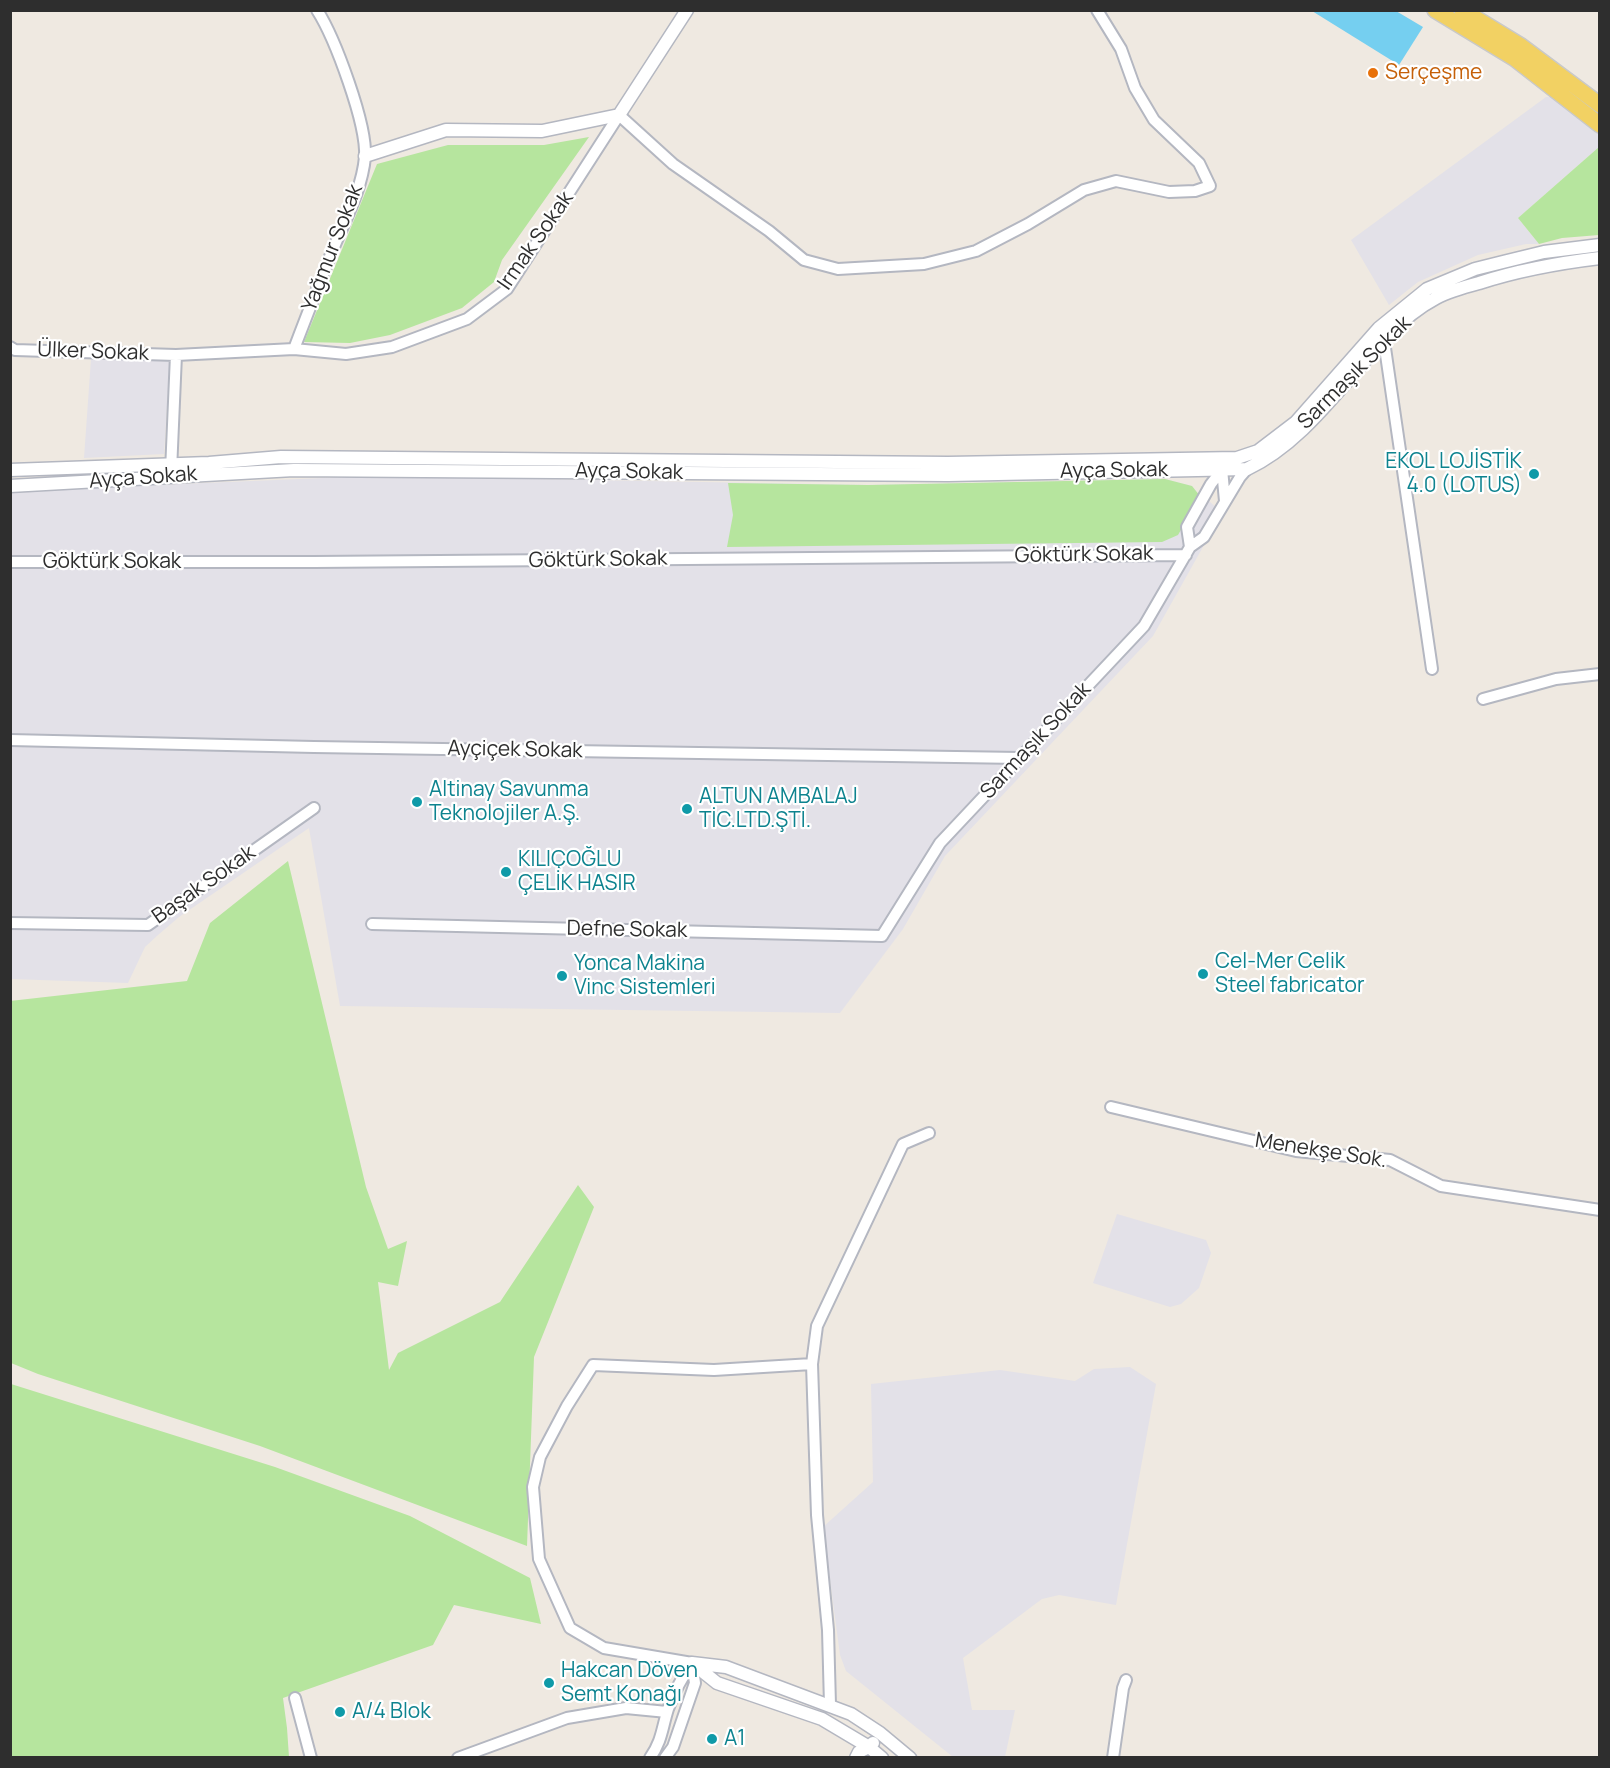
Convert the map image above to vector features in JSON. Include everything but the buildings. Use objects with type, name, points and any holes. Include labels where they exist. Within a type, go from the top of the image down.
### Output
[{"type":"main road","points":[[1435,10],[1514,58],[1599,125]]},
{"type":"main road","points":[[1462,10],[1521,46],[1599,105]]},
{"type":"street","name":"Yağmur Sokak","points":[[294,349],[359,188],[365,156],[363,132],[345,72],[317,10]]},
{"type":"street","points":[[365,156],[446,130],[542,131],[619,115],[687,10]]},
{"type":"street","points":[[619,115],[673,164],[768,231],[804,260],[838,269],[924,264],[976,251],[1028,225],[1084,190],[1116,181],[1169,192],[1195,191],[1210,186],[1199,163],[1154,120],[1135,88],[1121,49],[1097,10]]},
{"type":"street","name":"Irmak Sokak","points":[[176,355],[294,349],[346,354],[392,347],[467,319],[507,289],[619,115]]},
{"type":"street","name":"Sarmaşık Sokak","points":[[1508,267],[1544,252],[1599,245]]},
{"type":"street","name":"Sarmaşık Sokak","points":[[882,936],[940,843],[1144,626],[1188,551],[1204,537],[1240,477],[1247,469],[1268,459],[1314,418],[1384,341],[1401,316],[1427,289],[1475,269],[1537,267],[1599,258]]},
{"type":"street","name":"Sarmaşık Sokak","points":[[1250,453],[1258,451],[1296,422],[1379,328],[1401,316]]},
{"type":"street","points":[[1384,341],[1432,669]]},
{"type":"street","name":"Ülker Sokak","points":[[10,347],[15,350],[176,355]]},
{"type":"street","points":[[10,471],[171,470],[176,355]]},
{"type":"street","name":"Ayça Sokak","points":[[10,486],[281,457],[377,457],[948,475],[1197,465],[1237,458],[1250,453]]},
{"type":"street","name":"Sarmaşık Sokak","points":[[1188,551],[1187,528],[1222,469],[1237,458]]},
{"type":"street","points":[[1197,465],[1208,479],[1208,490]]},
{"type":"street","name":"Ayça Sokak","points":[[1197,465],[1222,469],[1247,469]]},
{"type":"street","name":"Ayça Sokak","points":[[171,470],[666,466]]},
{"type":"street","points":[[1222,469],[1225,501]]},
{"type":"street","name":"Göktürk Sokak","points":[[10,562],[325,562],[1188,551]]},
{"type":"street","points":[[1484,699],[1556,679],[1599,674]]},
{"type":"street","name":"Ayçiçek Sokak","points":[[10,740],[1020,758]]},
{"type":"street","name":"Başak Sokak","points":[[10,923],[148,925],[314,808]]},
{"type":"street","name":"Defne Sokak","points":[[372,924],[882,936]]},
{"type":"street","name":"Menekşe Sok.","points":[[1111,1107],[1296,1151],[1390,1160],[1441,1186],[1599,1210]]},
{"type":"street","points":[[830,1705],[828,1630],[817,1515],[812,1364],[817,1326],[903,1144],[929,1133]]},
{"type":"street","points":[[812,1364],[714,1370],[593,1365],[567,1406],[540,1457],[533,1487],[539,1559],[570,1628],[604,1648],[726,1667],[851,1714],[880,1733],[910,1758]]},
{"type":"street","points":[[650,1758],[661,1739],[667,1712],[681,1678],[692,1663]]},
{"type":"street","points":[[692,1663],[717,1683],[822,1719],[868,1752],[882,1758]]},
{"type":"street","points":[[665,1758],[673,1747],[695,1683],[692,1663]]},
{"type":"street","points":[[1113,1758],[1126,1680]]},
{"type":"street","points":[[296,1698],[311,1758]]},
{"type":"street","points":[[458,1758],[567,1718],[626,1707],[667,1712]]},
{"type":"street","points":[[868,1752],[880,1733]]},
{"type":"street","points":[[856,1758],[859,1752],[868,1752]]},
{"type":"shaded area","points":[[1546,97],[1554,97],[1599,134],[1599,147],[1518,218],[1539,244],[1526,244],[1478,255],[1418,282],[1389,305],[1351,240]]},
{"type":"shaded area","points":[[91,359],[170,360],[164,454],[84,458]]},
{"type":"shaded area","points":[[372,476],[868,485],[1165,479],[1192,486],[1200,496],[1222,513],[1153,636],[945,856],[903,929],[840,1013],[340,1006],[309,828],[179,917],[145,947],[128,983],[11,979],[10,491]]},
{"type":"shaded area","points":[[1117,1214],[1206,1240],[1211,1253],[1199,1288],[1181,1304],[1170,1307],[1093,1283]]},
{"type":"shaded area","points":[[1130,1367],[1156,1384],[1116,1605],[1059,1595],[1042,1599],[963,1658],[972,1710],[1015,1710],[1005,1757],[953,1757],[846,1671],[840,1655],[823,1527],[873,1482],[871,1384],[1000,1370],[1075,1381],[1094,1369]]},
{"type":"green space","points":[[589,137],[502,260],[494,282],[462,308],[390,335],[350,343],[304,342],[377,164],[448,145],[544,145]]},
{"type":"green space","points":[[1599,147],[1599,235],[1562,238],[1539,244],[1518,218]]},
{"type":"green space","points":[[1165,479],[1192,486],[1200,496],[1178,535],[1162,542],[727,547],[733,515],[728,483],[868,485]]},
{"type":"green space","points":[[288,861],[366,1187],[388,1249],[407,1241],[398,1286],[378,1282],[389,1370],[398,1353],[500,1302],[578,1185],[594,1207],[534,1357],[527,1546],[260,1446],[38,1374],[11,1363],[10,1001],[187,981],[210,923]]},
{"type":"green space","points":[[11,1384],[275,1467],[410,1516],[530,1578],[541,1624],[454,1605],[433,1645],[283,1698],[289,1757],[11,1758]]},
{"type":"water","points":[[1312,11],[1396,11],[1423,27],[1399,65]]},
{"type":"place","name":"Serçeşme","points":[[1373,73]]},
{"type":"place","name":"EKOL LOJİSTİK 4.0 (LOTUS)","points":[[1534,474]]},
{"type":"place","name":"Altinay Savunma Teknolojiler A.Ş.","points":[[417,802]]},
{"type":"place","name":"ALTUN AMBALAJ TİC.LTD.ŞTİ.","points":[[687,809]]},
{"type":"place","name":"KILIÇOĞLU ÇELİK HASIR","points":[[506,872]]},
{"type":"place","name":"Cel-Mer Celik Steel fabricator","points":[[1203,974]]},
{"type":"place","name":"Yonca Makina Vinc Sistemleri","points":[[562,976]]},
{"type":"place","name":"Hakcan Döven Semt Konağı","points":[[549,1683]]},
{"type":"place","name":"A/4 Blok","points":[[340,1712]]},
{"type":"place","name":"A1","points":[[712,1739]]}]
